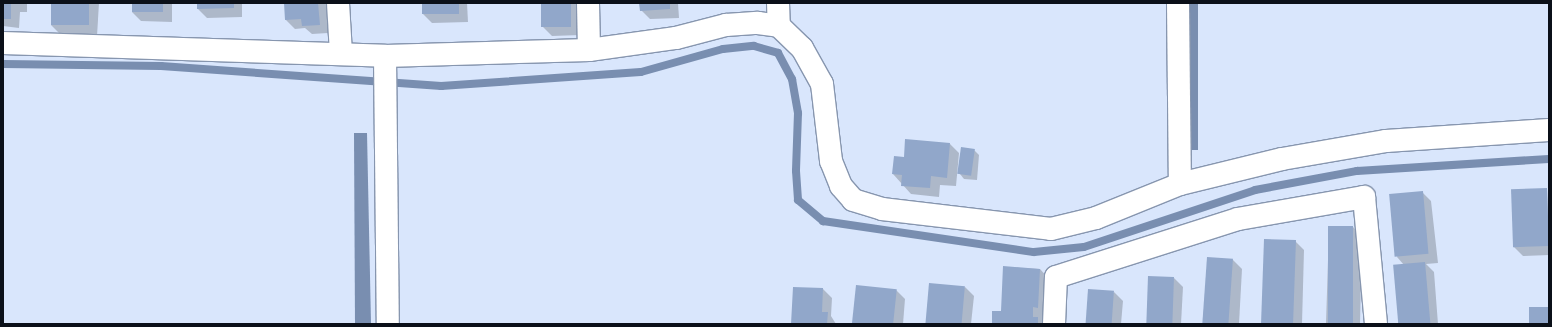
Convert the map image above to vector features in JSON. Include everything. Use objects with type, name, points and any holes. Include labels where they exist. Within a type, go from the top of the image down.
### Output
[{"type":"street","points":[[338,3],[341,53]]},
{"type":"street","points":[[588,3],[589,50]]},
{"type":"street","points":[[778,3],[779,26]]},
{"type":"street","points":[[1178,3],[1180,184]]},
{"type":"street","points":[[3,43],[341,53],[385,62],[589,50],[676,38],[726,25],[758,23],[779,26],[802,48],[822,84],[831,161],[841,186],[853,200],[882,209],[1051,229],[1096,218],[1180,184],[1282,159],[1386,141],[1549,130]]},
{"type":"street","points":[[385,62],[388,324]]},
{"type":"street","points":[[1054,324],[1056,277],[1238,219],[1364,197],[1376,324]]},
{"type":"water","points":[[1190,3],[1198,3],[1198,150],[1190,150]]},
{"type":"water","points":[[354,133],[367,133],[371,324],[355,324]]},
{"type":"building","points":[[3,3],[11,3],[11,19],[3,19]]},
{"type":"building","points":[[51,3],[89,3],[89,25],[51,25]]},
{"type":"building","points":[[132,3],[163,3],[163,12],[132,12]]},
{"type":"building","points":[[197,3],[234,3],[234,8],[197,9]]},
{"type":"building","points":[[284,3],[318,3],[320,25],[302,26],[301,19],[285,20]]},
{"type":"building","points":[[422,3],[459,3],[459,14],[422,14]]},
{"type":"building","points":[[541,3],[571,3],[571,27],[541,27]]},
{"type":"building","points":[[639,3],[670,3],[670,9],[640,11]]},
{"type":"building","points":[[905,139],[950,143],[947,178],[931,176],[930,188],[901,186],[902,175],[892,174],[894,156],[904,157]]},
{"type":"building","points":[[961,147],[975,149],[971,176],[957,174]]},
{"type":"building","points":[[1547,188],[1549,246],[1513,247],[1511,189]]},
{"type":"building","points":[[1423,191],[1428,254],[1395,257],[1389,194]]},
{"type":"building","points":[[1328,226],[1353,226],[1353,324],[1328,324]]},
{"type":"building","points":[[1264,239],[1296,240],[1293,324],[1261,324]]},
{"type":"building","points":[[1207,257],[1233,259],[1228,324],[1202,324]]},
{"type":"building","points":[[1425,262],[1430,324],[1398,324],[1393,265]]},
{"type":"building","points":[[1003,266],[1040,269],[1038,308],[1033,307],[1033,317],[1038,317],[1038,324],[992,324],[992,311],[1001,311]]},
{"type":"building","points":[[1148,276],[1174,277],[1172,324],[1146,324]]},
{"type":"building","points":[[929,283],[965,286],[962,324],[925,324]]},
{"type":"building","points":[[856,285],[897,289],[893,324],[852,324]]},
{"type":"building","points":[[793,287],[823,288],[822,312],[828,312],[827,324],[791,324]]},
{"type":"building","points":[[1088,289],[1114,291],[1112,324],[1086,324]]},
{"type":"building","points":[[1529,307],[1549,307],[1549,324],[1529,324]]},
{"type":"waterway","points":[[3,64],[161,66],[441,86],[641,72],[723,49],[754,46],[778,53],[792,79],[798,113],[796,171],[798,200],[823,221],[1034,252],[1084,247],[1255,190],[1357,171],[1549,159]]}]
